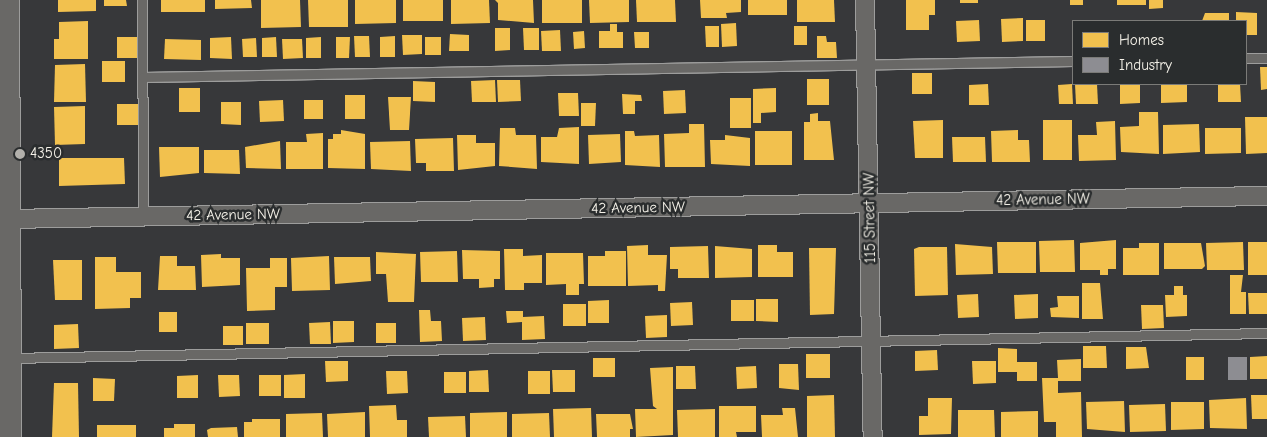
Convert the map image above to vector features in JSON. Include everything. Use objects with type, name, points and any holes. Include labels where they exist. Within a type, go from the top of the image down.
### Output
[{"type":"street","points":[[8,0],[8,218],[5,358],[10,437]]},
{"type":"street","name":"115 Street NW","points":[[865,0],[873,437]]},
{"type":"street","name":"42 Avenue NW","points":[[8,218],[1267,196]]},
{"type":"lane","points":[[142,0],[143,217]]},
{"type":"lane","points":[[1247,58],[1267,58]]},
{"type":"lane","points":[[143,77],[1072,61]]},
{"type":"lane","points":[[5,358],[871,340],[1267,334]]},
{"type":"building: Homes","points":[[58,0],[96,0],[96,11],[58,12]]},
{"type":"building: Homes","points":[[104,0],[126,0],[127,6],[104,6]]},
{"type":"building: Homes","points":[[161,0],[205,0],[205,12],[161,12]]},
{"type":"building: Homes","points":[[215,0],[251,0],[252,8],[215,9]]},
{"type":"building: Homes","points":[[261,0],[300,0],[301,27],[261,28]]},
{"type":"building: Homes","points":[[308,0],[348,0],[348,27],[309,27]]},
{"type":"building: Homes","points":[[355,0],[396,0],[396,23],[355,24]]},
{"type":"building: Homes","points":[[403,0],[443,0],[443,21],[403,21]]},
{"type":"building: Homes","points":[[451,0],[489,0],[490,23],[451,24]]},
{"type":"building: Homes","points":[[495,0],[533,0],[534,23],[498,20],[498,3]]},
{"type":"building: Homes","points":[[542,0],[582,0],[582,23],[542,23]]},
{"type":"building: Homes","points":[[589,0],[629,0],[629,22],[590,23]]},
{"type":"building: Homes","points":[[636,0],[675,0],[676,22],[637,22]]},
{"type":"building: Homes","points":[[700,0],[741,0],[741,12],[726,13],[727,18],[701,18]]},
{"type":"building: Homes","points":[[748,0],[787,0],[787,15],[748,15]]},
{"type":"building: Homes","points":[[797,0],[834,0],[835,22],[797,22]]},
{"type":"building: Homes","points":[[906,0],[935,0],[935,15],[929,15],[929,30],[906,30]]},
{"type":"building: Homes","points":[[960,0],[978,0],[978,3],[960,3]]},
{"type":"building: Homes","points":[[1070,0],[1083,0],[1083,5],[1070,5]]},
{"type":"building: Homes","points":[[1117,0],[1146,0],[1146,5],[1117,5]]},
{"type":"building: Homes","points":[[1149,0],[1163,0],[1163,8],[1149,9]]},
{"type":"building: Homes","points":[[1236,12],[1257,13],[1257,35],[1247,35],[1247,20],[1236,20]]},
{"type":"building: Homes","points":[[1205,13],[1229,13],[1229,20],[1202,20]]},
{"type":"building: Homes","points":[[1023,18],[1023,41],[1002,42],[1001,19]]},
{"type":"building: Homes","points":[[979,20],[980,41],[957,42],[956,21]]},
{"type":"building: Homes","points":[[1026,20],[1045,20],[1045,41],[1026,41]]},
{"type":"building: Homes","points":[[88,21],[88,59],[54,59],[54,39],[59,39],[59,22]]},
{"type":"building: Homes","points":[[736,23],[737,46],[722,47],[721,24]]},
{"type":"building: Homes","points":[[610,24],[617,24],[617,32],[623,32],[623,48],[599,48],[599,31],[610,31]]},
{"type":"building: Homes","points":[[705,26],[719,26],[719,47],[706,47]]},
{"type":"building: Homes","points":[[794,26],[807,26],[807,45],[794,45]]},
{"type":"building: Homes","points":[[495,28],[510,28],[510,50],[495,51]]},
{"type":"building: Homes","points":[[523,28],[539,28],[539,50],[524,50]]},
{"type":"building: Homes","points":[[560,30],[561,51],[542,51],[541,31]]},
{"type":"building: Homes","points":[[584,31],[585,48],[574,49],[573,32]]},
{"type":"building: Homes","points":[[634,32],[649,32],[649,48],[635,48]]},
{"type":"building: Homes","points":[[450,34],[469,35],[469,51],[449,51]]},
{"type":"building: Homes","points":[[402,35],[422,35],[422,54],[403,55]]},
{"type":"building: Homes","points":[[354,36],[369,36],[370,57],[355,57]]},
{"type":"building: Homes","points":[[395,36],[395,57],[380,57],[380,37]]},
{"type":"building: Homes","points":[[817,36],[826,36],[827,42],[836,42],[837,58],[817,58]]},
{"type":"building: Homes","points":[[117,37],[140,37],[140,58],[117,58]]},
{"type":"building: Homes","points":[[231,37],[232,59],[210,58],[210,38]]},
{"type":"building: Homes","points":[[276,37],[277,57],[262,57],[262,38]]},
{"type":"building: Homes","points":[[321,37],[321,58],[306,58],[306,38]]},
{"type":"building: Homes","points":[[336,37],[350,37],[349,58],[336,58]]},
{"type":"building: Homes","points":[[425,37],[441,37],[441,55],[425,55]]},
{"type":"building: Homes","points":[[256,38],[257,57],[243,57],[242,39]]},
{"type":"building: Homes","points":[[165,39],[201,40],[201,60],[164,59]]},
{"type":"building: Homes","points":[[282,39],[302,39],[303,58],[283,59]]},
{"type":"building: Homes","points":[[102,61],[125,61],[125,82],[102,82]]},
{"type":"building: Homes","points":[[85,64],[86,102],[54,102],[55,65]]},
{"type":"building: Homes","points":[[1260,67],[1267,67],[1267,89],[1261,90]]},
{"type":"building: Homes","points":[[912,73],[932,73],[932,94],[912,94]]},
{"type":"building: Homes","points":[[807,79],[829,79],[829,105],[807,105]]},
{"type":"building: Homes","points":[[495,80],[496,102],[472,102],[471,81]]},
{"type":"building: Homes","points":[[497,80],[520,80],[521,101],[498,102]]},
{"type":"building: Homes","points":[[413,81],[435,82],[435,102],[413,101]]},
{"type":"building: Homes","points":[[988,84],[989,105],[969,105],[969,85]]},
{"type":"building: Homes","points":[[1072,84],[1073,104],[1059,104],[1058,85]]},
{"type":"building: Homes","points":[[1075,85],[1097,85],[1098,104],[1076,104]]},
{"type":"building: Homes","points":[[1120,85],[1140,85],[1140,103],[1120,104]]},
{"type":"building: Homes","points":[[1161,85],[1187,85],[1187,102],[1161,103]]},
{"type":"building: Homes","points":[[1218,85],[1240,85],[1241,102],[1218,102]]},
{"type":"building: Homes","points":[[179,88],[200,88],[200,112],[179,112]]},
{"type":"building: Homes","points":[[776,88],[776,112],[761,113],[761,123],[753,123],[753,89]]},
{"type":"building: Homes","points":[[685,90],[686,113],[664,114],[663,91]]},
{"type":"building: Homes","points":[[558,93],[578,93],[579,116],[559,116]]},
{"type":"building: Homes","points":[[622,94],[641,95],[642,101],[635,101],[635,114],[623,114]]},
{"type":"building: Homes","points":[[345,95],[365,95],[365,119],[345,119]]},
{"type":"building: Homes","points":[[388,97],[411,97],[409,130],[390,130]]},
{"type":"building: Homes","points":[[730,98],[751,98],[751,128],[730,128]]},
{"type":"building: Homes","points":[[283,100],[284,121],[260,122],[259,101]]},
{"type":"building: Homes","points":[[304,100],[323,100],[323,119],[304,119]]},
{"type":"building: Homes","points":[[221,102],[241,102],[241,125],[221,124]]},
{"type":"building: Homes","points":[[581,103],[596,103],[595,126],[581,126]]},
{"type":"building: Homes","points":[[117,104],[140,104],[140,125],[117,125]]},
{"type":"building: Homes","points":[[85,106],[85,144],[55,145],[54,107]]},
{"type":"building: Homes","points":[[1139,112],[1158,112],[1159,154],[1121,152],[1120,127],[1139,126]]},
{"type":"building: Homes","points":[[818,113],[818,121],[830,121],[834,160],[804,160],[804,122],[810,122],[810,114]]},
{"type":"building: Homes","points":[[1245,117],[1267,117],[1267,153],[1246,154]]},
{"type":"building: Homes","points":[[943,120],[943,158],[915,158],[913,121]]},
{"type":"building: Homes","points":[[1043,120],[1072,120],[1072,160],[1043,160]]},
{"type":"building: Homes","points":[[1115,121],[1116,160],[1079,161],[1078,135],[1097,135],[1096,122]]},
{"type":"building: Homes","points":[[689,124],[704,124],[705,167],[665,167],[664,134],[689,133]]},
{"type":"building: Homes","points":[[1199,124],[1200,152],[1163,154],[1163,125]]},
{"type":"building: Homes","points":[[579,127],[579,164],[541,162],[541,137],[557,137],[559,128]]},
{"type":"building: Homes","points":[[500,128],[515,128],[516,135],[536,135],[537,169],[499,166]]},
{"type":"building: Homes","points":[[1205,128],[1241,128],[1241,153],[1205,154]]},
{"type":"building: Homes","points":[[341,130],[365,134],[365,169],[328,168],[328,139],[333,139],[333,134],[341,134]]},
{"type":"building: Homes","points":[[1018,130],[1018,140],[1029,140],[1030,162],[992,162],[991,131]]},
{"type":"building: Homes","points":[[625,131],[634,131],[635,136],[659,135],[660,167],[625,165]]},
{"type":"building: Homes","points":[[755,131],[792,131],[792,165],[755,165]]},
{"type":"building: Homes","points":[[323,133],[323,169],[286,169],[286,142],[307,142],[306,134]]},
{"type":"building: Homes","points":[[620,134],[621,162],[589,164],[588,135]]},
{"type":"building: Homes","points":[[457,135],[476,135],[476,143],[495,143],[495,166],[458,170]]},
{"type":"building: Homes","points":[[725,135],[750,138],[750,166],[711,164],[710,140],[725,140]]},
{"type":"building: Homes","points":[[952,137],[985,137],[986,162],[953,162]]},
{"type":"building: Homes","points":[[453,138],[454,171],[426,171],[426,163],[416,163],[415,139]]},
{"type":"building: Homes","points":[[280,141],[281,169],[246,168],[245,147]]},
{"type":"building: Homes","points":[[410,141],[411,171],[371,169],[370,142]]},
{"type":"building: Homes","points":[[159,147],[199,147],[199,173],[160,177]]},
{"type":"building: Homes","points":[[204,150],[239,150],[240,174],[204,173]]},
{"type":"building: Homes","points":[[59,158],[124,158],[125,184],[59,186]]},
{"type":"building: Homes","points":[[1074,240],[1075,272],[1040,272],[1039,241]]},
{"type":"building: Homes","points":[[1116,240],[1116,269],[1108,269],[1108,275],[1100,275],[1100,270],[1080,270],[1080,243]]},
{"type":"building: Homes","points":[[997,242],[1036,242],[1036,273],[998,273]]},
{"type":"building: Homes","points":[[1243,242],[1244,270],[1207,270],[1206,243]]},
{"type":"building: Homes","points":[[1248,242],[1267,242],[1267,275],[1248,275]]},
{"type":"building: Homes","points":[[1139,243],[1159,243],[1159,275],[1123,275],[1123,248],[1139,248]]},
{"type":"building: Homes","points":[[1164,243],[1201,243],[1205,266],[1202,269],[1164,269]]},
{"type":"building: Homes","points":[[955,244],[992,247],[993,274],[956,275]]},
{"type":"building: Homes","points":[[648,245],[648,255],[667,255],[665,291],[658,291],[658,285],[628,286],[627,246]]},
{"type":"building: Homes","points":[[758,245],[777,245],[777,252],[793,252],[793,277],[758,277]]},
{"type":"building: Homes","points":[[708,246],[709,278],[678,278],[678,269],[670,269],[670,247]]},
{"type":"building: Homes","points":[[715,246],[752,249],[752,277],[715,278]]},
{"type":"building: Homes","points":[[919,247],[947,247],[948,295],[915,296],[914,249]]},
{"type":"building: Homes","points":[[809,248],[836,248],[834,314],[810,315]]},
{"type":"building: Homes","points":[[504,249],[523,249],[523,256],[542,255],[542,283],[524,283],[524,290],[505,290]]},
{"type":"building: Homes","points":[[462,250],[500,251],[500,279],[494,279],[494,287],[479,288],[479,279],[463,279]]},
{"type":"building: Homes","points":[[457,251],[458,282],[421,282],[420,252]]},
{"type":"building: Homes","points":[[605,251],[626,251],[626,286],[588,286],[588,256],[605,256]]},
{"type":"building: Homes","points":[[376,252],[416,254],[414,302],[388,302],[386,274],[376,274]]},
{"type":"building: Homes","points":[[546,253],[583,253],[584,284],[579,284],[579,295],[566,295],[566,284],[546,285]]},
{"type":"building: Homes","points":[[221,254],[221,258],[240,258],[240,285],[202,287],[201,255]]},
{"type":"building: Homes","points":[[160,256],[177,256],[177,266],[195,266],[196,290],[158,290]]},
{"type":"building: Homes","points":[[329,256],[330,290],[292,291],[291,258]]},
{"type":"building: Homes","points":[[95,257],[116,257],[116,272],[141,272],[141,298],[130,298],[130,308],[95,309]]},
{"type":"building: Homes","points":[[334,257],[370,257],[371,281],[335,284]]},
{"type":"building: Homes","points":[[270,258],[287,258],[287,287],[275,287],[275,310],[247,311],[246,268],[270,268]]},
{"type":"building: Homes","points":[[53,260],[82,260],[82,300],[55,300]]},
{"type":"building: Homes","points":[[1230,275],[1243,275],[1241,292],[1246,292],[1246,314],[1230,314]]},
{"type":"building: Homes","points":[[1082,283],[1100,283],[1103,319],[1082,319]]},
{"type":"building: Homes","points":[[1174,286],[1183,286],[1183,295],[1187,295],[1187,316],[1166,317],[1165,295],[1174,295]]},
{"type":"building: Homes","points":[[1248,293],[1267,293],[1267,314],[1249,314]]},
{"type":"building: Homes","points":[[978,294],[979,317],[958,318],[957,295]]},
{"type":"building: Homes","points":[[1038,294],[1038,318],[1015,319],[1014,295]]},
{"type":"building: Homes","points":[[1057,296],[1079,296],[1079,318],[1051,317],[1050,308],[1058,307]]},
{"type":"building: Homes","points":[[756,299],[778,299],[778,322],[756,321]]},
{"type":"building: Homes","points":[[609,300],[609,323],[588,323],[588,301]]},
{"type":"building: Homes","points":[[731,300],[754,300],[754,321],[731,321]]},
{"type":"building: Homes","points":[[692,302],[693,325],[671,326],[670,303]]},
{"type":"building: Homes","points":[[563,304],[586,304],[586,326],[563,326]]},
{"type":"building: Homes","points":[[1141,305],[1163,305],[1164,328],[1142,329]]},
{"type":"building: Homes","points":[[419,310],[430,310],[431,321],[441,321],[442,341],[420,342]]},
{"type":"building: Homes","points":[[506,311],[523,311],[523,317],[544,316],[545,339],[522,340],[522,322],[507,323]]},
{"type":"building: Homes","points":[[159,312],[177,312],[177,332],[159,332]]},
{"type":"building: Homes","points":[[667,315],[667,337],[646,338],[645,316]]},
{"type":"building: Homes","points":[[485,317],[486,340],[463,341],[462,318]]},
{"type":"building: Homes","points":[[333,321],[354,321],[354,342],[333,343]]},
{"type":"building: Homes","points":[[330,322],[331,344],[310,344],[309,323]]},
{"type":"building: Homes","points":[[246,323],[269,323],[269,344],[246,344]]},
{"type":"building: Homes","points":[[376,323],[396,323],[396,343],[376,343]]},
{"type":"building: Homes","points":[[78,324],[79,348],[54,349],[54,325]]},
{"type":"building: Homes","points":[[223,326],[243,326],[243,345],[223,345]]},
{"type":"building: Homes","points":[[1083,346],[1106,346],[1107,368],[1083,368]]},
{"type":"building: Homes","points":[[1126,347],[1146,347],[1149,368],[1126,369]]},
{"type":"building: Homes","points":[[998,348],[1017,349],[1017,362],[1037,362],[1037,381],[1017,381],[1017,372],[998,372]]},
{"type":"building: Homes","points":[[937,350],[938,370],[915,371],[915,351]]},
{"type":"building: Homes","points":[[806,354],[830,354],[830,378],[806,378]]},
{"type":"building: Homes","points":[[1267,356],[1267,379],[1250,379],[1250,357]]},
{"type":"building: Homes","points":[[1186,357],[1204,357],[1204,380],[1186,380]]},
{"type":"building: Homes","points":[[593,358],[615,358],[615,377],[593,377]]},
{"type":"building: Homes","points":[[1081,359],[1081,381],[1058,381],[1058,393],[1081,392],[1082,437],[1056,437],[1056,422],[1044,422],[1042,378],[1058,378],[1057,360]]},
{"type":"building: Homes","points":[[325,361],[348,361],[348,381],[326,382]]},
{"type":"building: Homes","points":[[972,361],[996,361],[996,383],[973,384]]},
{"type":"building: Homes","points":[[779,364],[798,364],[799,390],[779,388]]},
{"type":"building: Homes","points":[[676,366],[695,366],[696,389],[676,389]]},
{"type":"building: Homes","points":[[756,366],[757,388],[737,389],[736,367]]},
{"type":"building: Homes","points":[[673,367],[673,435],[636,437],[635,409],[657,409],[653,406],[650,368]]},
{"type":"building: Homes","points":[[488,370],[489,392],[469,392],[469,371]]},
{"type":"building: Homes","points":[[552,370],[575,370],[575,392],[553,392]]},
{"type":"building: Homes","points":[[386,371],[407,371],[408,393],[387,394]]},
{"type":"building: Homes","points":[[528,371],[550,371],[550,394],[528,394]]},
{"type":"building: Homes","points":[[444,372],[466,372],[466,393],[444,393]]},
{"type":"building: Homes","points":[[305,374],[305,398],[284,398],[284,375]]},
{"type":"building: Homes","points":[[198,375],[198,398],[177,398],[177,376]]},
{"type":"building: Homes","points":[[218,375],[239,375],[240,396],[219,397]]},
{"type":"building: Homes","points":[[259,375],[281,375],[281,396],[259,396]]},
{"type":"building: Homes","points":[[93,378],[115,379],[114,401],[93,401]]},
{"type":"building: Homes","points":[[54,383],[78,383],[79,437],[52,437]]},
{"type":"building: Homes","points":[[834,395],[835,437],[807,437],[807,396]]},
{"type":"building: Homes","points":[[1251,395],[1267,395],[1267,419],[1252,419]]},
{"type":"building: Homes","points":[[928,398],[952,398],[951,434],[919,435],[919,416],[928,416]]},
{"type":"building: Homes","points":[[1246,398],[1247,429],[1210,428],[1209,400]]},
{"type":"building: Homes","points":[[1124,401],[1125,432],[1087,429],[1086,402]]},
{"type":"building: Homes","points":[[1171,402],[1204,402],[1204,429],[1171,430]]},
{"type":"building: Homes","points":[[1165,404],[1166,431],[1130,432],[1129,405]]},
{"type":"building: Homes","points":[[396,405],[397,420],[407,420],[407,437],[370,437],[369,406]]},
{"type":"building: Homes","points":[[719,406],[756,406],[756,432],[736,432],[737,437],[719,437]]},
{"type":"building: Homes","points":[[591,408],[592,437],[554,437],[553,409]]},
{"type":"building: Homes","points":[[782,408],[795,408],[798,437],[762,437],[761,415],[783,415]]},
{"type":"building: Homes","points":[[715,409],[715,437],[678,437],[677,410]]},
{"type":"building: Homes","points":[[958,410],[994,410],[995,437],[958,437]]},
{"type":"building: Homes","points":[[1038,411],[1038,437],[1001,437],[1001,412]]},
{"type":"building: Homes","points":[[365,412],[365,437],[328,437],[327,414]]},
{"type":"building: Homes","points":[[507,412],[507,437],[470,437],[470,413]]},
{"type":"building: Homes","points":[[322,413],[323,437],[286,437],[286,414]]},
{"type":"building: Homes","points":[[549,413],[550,437],[512,437],[512,414]]},
{"type":"building: Homes","points":[[596,414],[630,414],[633,429],[630,429],[630,437],[597,437]]},
{"type":"building: Homes","points":[[465,416],[466,437],[429,437],[428,417]]},
{"type":"building: Homes","points":[[252,419],[280,419],[280,437],[244,437],[244,422],[252,422]]},
{"type":"building: Homes","points":[[174,424],[195,424],[195,437],[164,437],[164,428],[174,428]]},
{"type":"building: Homes","points":[[97,425],[136,425],[136,437],[97,437]]},
{"type":"building: Homes","points":[[237,427],[238,437],[208,437],[207,430],[211,428]]},
{"type":"building: Industry","points":[[1228,357],[1247,357],[1247,380],[1228,380]]},
{"type":"place","name":"4350","points":[[20,154]]}]
